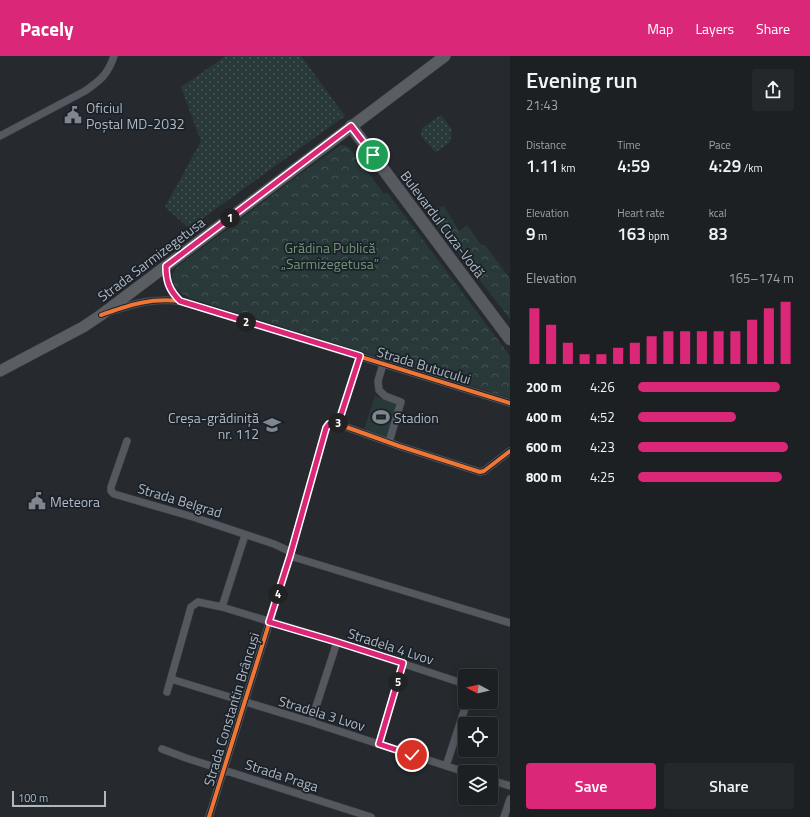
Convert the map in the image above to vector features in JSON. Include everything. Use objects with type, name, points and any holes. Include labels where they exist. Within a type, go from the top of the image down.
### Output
[{"type":"main road","name":"Strada Sarmizegetusa","points":[[0,371],[83,327],[101,315],[445,56]]},
{"type":"main road","name":"Bulevardul Cuza-Vodă","points":[[351,126],[510,339]]},
{"type":"street","points":[[0,136],[96,84],[108,71],[114,56]]},
{"type":"street","points":[[166,266],[168,285],[173,294],[180,301]]},
{"type":"street","name":"Strada Butucului","points":[[101,315],[132,304],[149,300],[180,301],[510,403]]},
{"type":"street","points":[[360,356],[338,424],[480,472],[484,471],[510,451]]},
{"type":"street","points":[[383,364],[378,381],[379,390],[385,396],[401,402],[388,442]]},
{"type":"street","name":"Strada Constantin Brâncuși","points":[[208,817],[290,554],[326,428],[329,424],[338,424]]},
{"type":"street","name":"Strada Belgrad","points":[[127,441],[111,487],[112,493],[193,517],[274,544],[290,554],[510,623]]},
{"type":"street","points":[[222,607],[245,535]]},
{"type":"street","name":"Stradela 4 Lvov","points":[[171,679],[191,607],[194,603],[204,602],[337,642],[458,682]]},
{"type":"street","points":[[311,722],[337,642]]},
{"type":"street","points":[[379,744],[403,663]]},
{"type":"street","points":[[167,692],[171,679]]},
{"type":"street","name":"Stradela 3 Lvov","points":[[171,679],[311,722],[458,770]]},
{"type":"street","points":[[446,766],[465,709]]},
{"type":"street","name":"Strada Praga","points":[[162,749],[371,817]]},
{"type":"street","points":[[498,782],[510,786]]},
{"type":"street","points":[[504,817],[510,799]]},
{"type":"green space","points":[[226,56],[301,56],[345,116],[189,228],[165,207],[201,141],[181,87]]},
{"type":"green space","points":[[441,115],[452,130],[450,142],[436,152],[421,136],[422,128]]},
{"type":"green space","name":"Grădina Publică „Sarmizegetusa”","points":[[341,145],[349,147],[384,194],[387,192],[510,356],[510,398],[190,298],[180,293],[174,286],[172,277],[177,267]]},
{"type":"green space","points":[[444,206],[459,231],[467,225],[481,245],[485,245],[510,279],[510,319],[426,211]]},
{"type":"green space","name":"Stadion","points":[[375,396],[398,404],[387,438],[364,429]]},
{"type":"cycle path","points":[[101,315],[130,305],[149,301],[180,301],[510,403]]},
{"type":"cycle path","points":[[209,817],[290,556],[327,426],[335,423],[399,446],[480,472],[484,471],[510,451]]},
{"type":"place","name":"Oficiul Poștal MD-2032","points":[[73,115]]},
{"type":"place","name":"Stadion","points":[[381,417]]},
{"type":"place","name":"Creșa-grădiniță nr. 112","points":[[272,425]]},
{"type":"place","name":"Meteora","points":[[37,501]]},
{"type":"route","points":[[373,155],[351,126],[166,266],[166,276],[168,285],[173,294],[180,301],[360,356],[338,424],[332,423],[326,428],[290,556],[269,622],[403,663],[379,744],[412,755]]}]
